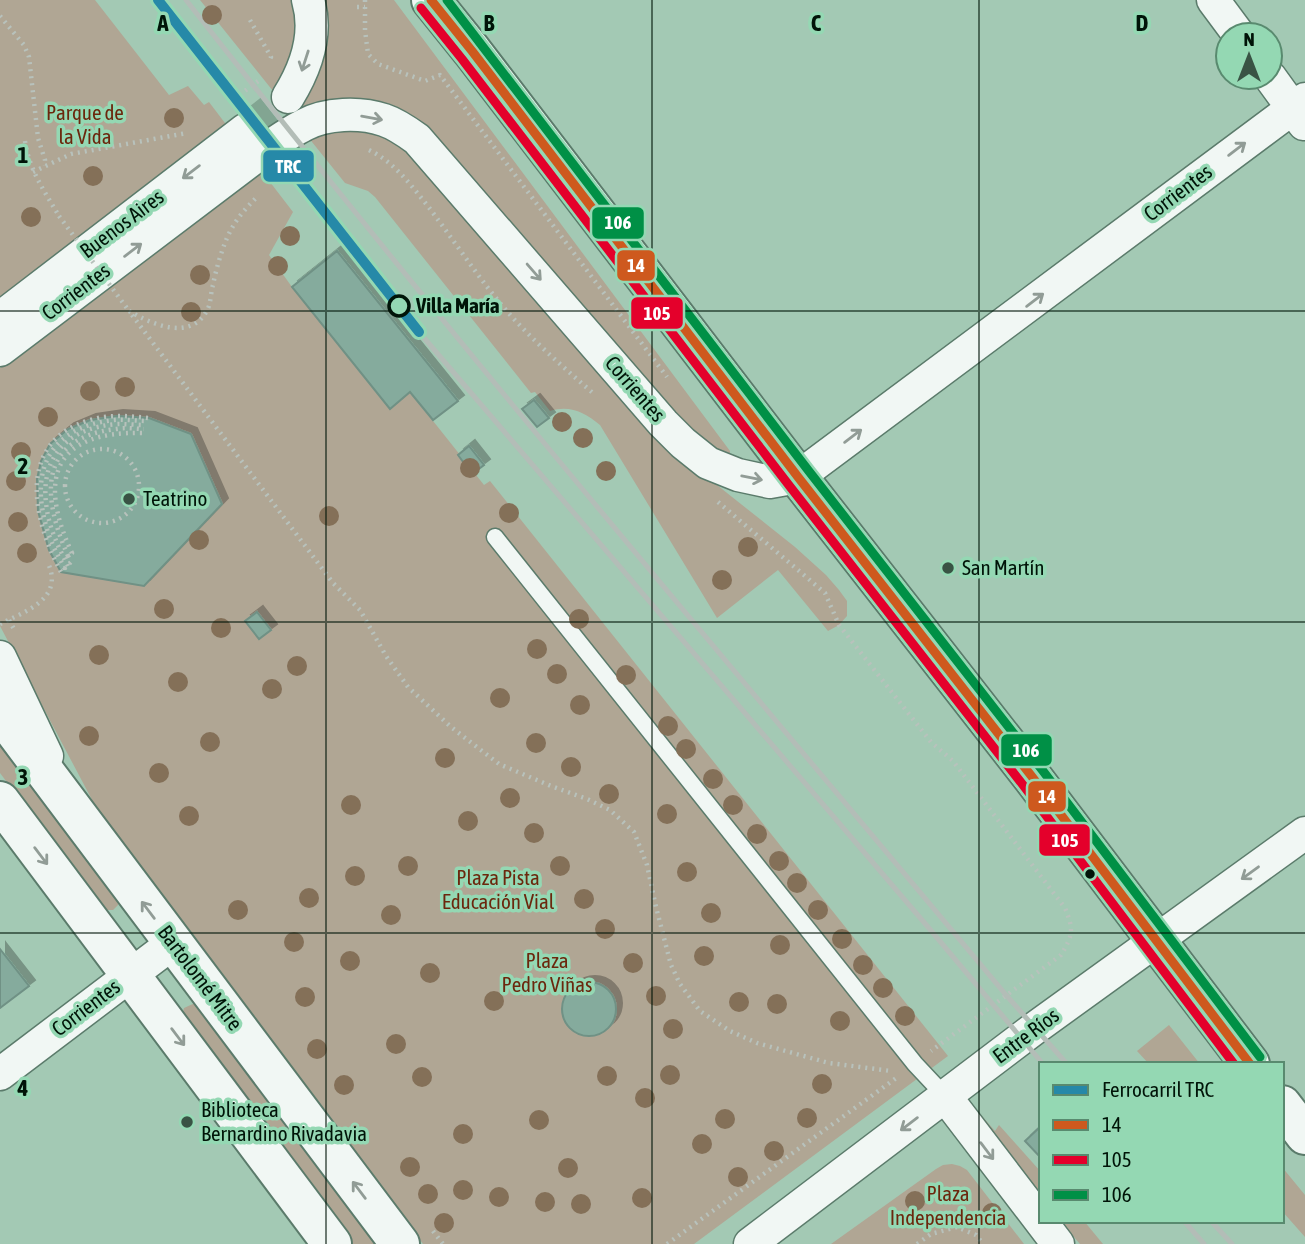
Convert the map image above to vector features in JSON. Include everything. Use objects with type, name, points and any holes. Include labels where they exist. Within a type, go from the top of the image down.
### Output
[{"type":"main road","points":[[438,3],[798,477],[1033,778],[1248,1062]]},
{"type":"main road","name":"Bartolomé Mitre","points":[[0,712],[400,1244]]},
{"type":"main road","points":[[0,801],[332,1244]]},
{"type":"main road","points":[[1284,1108],[1305,1135]]},
{"type":"street","points":[[288,97],[302,72],[310,47],[312,22],[308,0]]},
{"type":"street","points":[[1213,0],[1229,21]]},
{"type":"street","points":[[1282,91],[1301,111]]},
{"type":"street","name":"Corrientes","points":[[0,350],[262,151],[305,124],[339,116],[383,119],[401,127],[417,139],[663,423],[695,453],[708,464],[738,475],[770,482],[798,477],[1301,111]]},
{"type":"street","name":"Buenos Aires","points":[[0,318],[245,131]]},
{"type":"street","points":[[0,657],[70,805]]},
{"type":"street","name":"Entre Ríos","points":[[750,1244],[1035,1028],[1305,833]]},
{"type":"street","name":"Corrientes","points":[[0,1074],[173,943]]},
{"type":"street","points":[[945,1096],[1039,1219]]},
{"type":"street","points":[[1042,1223],[1058,1244]]},
{"type":"lane","points":[[495,537],[910,1068],[945,1096]]},
{"type":"path","points":[[365,0],[365,30],[369,54],[378,65],[425,81],[440,75],[673,384]]},
{"type":"path","points":[[357,7],[365,7]]},
{"type":"path","points":[[0,16],[24,45],[29,57],[38,138],[45,166]]},
{"type":"path","points":[[250,20],[271,57],[267,68]]},
{"type":"path","points":[[229,103],[263,78]]},
{"type":"path","points":[[33,172],[71,154],[188,133]]},
{"type":"path","points":[[25,141],[33,172],[59,216],[333,583],[360,610],[386,656],[408,687],[451,727],[499,764],[610,810],[634,832],[647,864],[671,965],[680,984],[700,1011],[730,1031],[778,1050],[829,1063],[870,1069],[910,1068]]},
{"type":"path","points":[[359,148],[371,151],[397,169],[504,308],[546,353],[603,402]]},
{"type":"path","points":[[129,311],[160,327],[189,326],[201,318],[209,306],[216,273],[231,229],[262,190]]},
{"type":"path","points":[[117,416],[145,425],[94,437],[78,445],[64,457],[59,468],[55,495],[61,526],[72,553],[68,556],[71,562],[61,572],[49,550],[38,511],[37,479],[41,461],[50,444],[68,429],[90,420],[117,416]]},
{"type":"path","points":[[66,567],[47,510],[46,480],[57,451],[72,438],[92,429],[118,424],[145,425]]},
{"type":"path","points":[[97,449],[110,450],[126,457],[134,467],[138,477],[138,495],[134,505],[121,518],[110,522],[92,521],[76,511],[69,501],[65,489],[67,477],[80,456],[97,449]]},
{"type":"path","points":[[667,1244],[1061,955],[1069,941],[1072,925],[1065,908],[953,761],[931,742],[839,625],[825,593],[710,495]]},
{"type":"path","points":[[0,624],[47,597],[53,579],[48,563]]},
{"type":"path","points":[[917,1244],[931,1234],[957,1227],[976,1235],[983,1244]]},
{"type":"green space","name":"Parque de la Vida","points":[[0,0],[95,0],[169,95],[188,86],[204,105],[209,102],[228,127],[0,300]]},
{"type":"green space","points":[[200,0],[295,0],[299,37],[280,86],[273,91]]},
{"type":"green space","points":[[320,0],[394,0],[730,451],[730,457],[696,439],[430,137],[298,113],[295,109]]},
{"type":"green space","points":[[357,127],[398,139],[683,458],[826,575],[847,601],[847,616],[839,625],[828,631],[778,570],[717,618],[600,425],[576,411],[550,411],[535,392],[531,393],[375,197],[368,191],[345,183],[308,137]]},
{"type":"green space","name":"Plaza Pedro Viñas","points":[[260,169],[293,212],[269,255],[292,287],[390,408],[410,392],[484,485],[490,481],[948,1056],[694,1244],[423,1244],[99,813],[0,626],[0,368]]},
{"type":"green space","points":[[0,736],[120,899],[113,910],[104,910],[101,907],[0,773]]},
{"type":"green space","points":[[195,1003],[202,1006],[381,1244],[353,1244],[184,1019],[184,1008]]},
{"type":"green space","points":[[1169,1025],[1198,1062],[1147,1062],[1137,1051]]},
{"type":"green space","points":[[981,1115],[995,1131],[999,1125],[1039,1170],[1039,1197],[975,1123]]},
{"type":"green space","name":"Plaza Independencia","points":[[952,1164],[967,1170],[1024,1244],[831,1244],[936,1169]]},
{"type":"green space","points":[[1284,1169],[1305,1195],[1305,1237],[1284,1213]]},
{"type":"green space","points":[[1062,1223],[1086,1223],[1103,1244],[1080,1244]]},
{"type":"building","points":[[337,251],[458,401],[433,420],[410,392],[390,409],[292,287]]},
{"type":"building","points":[[534,400],[549,418],[537,427],[522,409]]},
{"type":"building","name":"Teatrino","points":[[117,416],[149,418],[191,434],[222,504],[144,586],[61,572],[49,550],[38,511],[37,479],[41,461],[50,444],[68,429],[90,420]]},
{"type":"building","points":[[469,446],[484,465],[472,474],[458,455]]},
{"type":"building","points":[[257,612],[271,630],[259,639],[245,621]]},
{"type":"building","points":[[0,949],[29,986],[0,1008]]},
{"type":"building","points":[[589,982],[608,990],[616,1009],[608,1028],[589,1036],[570,1028],[562,1009],[570,990]]},
{"type":"building","points":[[1039,1128],[1039,1156],[1025,1141]]},
{"type":"tunnel","points":[[245,130],[288,97]]},
{"type":"railway","points":[[186,0],[387,252],[592,500],[1006,995],[1065,1062]]},
{"type":"railway","points":[[419,332],[1041,1062]]},
{"type":"railway","points":[[1186,1223],[1204,1244]]},
{"type":"railway","points":[[1213,1223],[1232,1244]]},
{"type":"rail line","name":"TRC","points":[[158,0],[419,332]]},
{"type":"transit line","name":"14","points":[[431,0],[1033,778],[1248,1062]]},
{"type":"transit line","name":"106","points":[[447,0],[1043,771],[1260,1057]]},
{"type":"transit line","name":"105","points":[[421,8],[1023,785],[1232,1062]]},
{"type":"place","name":"Villa María","points":[[399,306]]},
{"type":"place","name":"Teatrino","points":[[129,499]]},
{"type":"place","name":"San Martín","points":[[948,568]]},
{"type":"place","name":"Biblioteca Bernardino Rivadavia","points":[[187,1122]]},
{"type":"park label","name":"Plaza Pista Educación Vial","points":[[498,890]]}]
